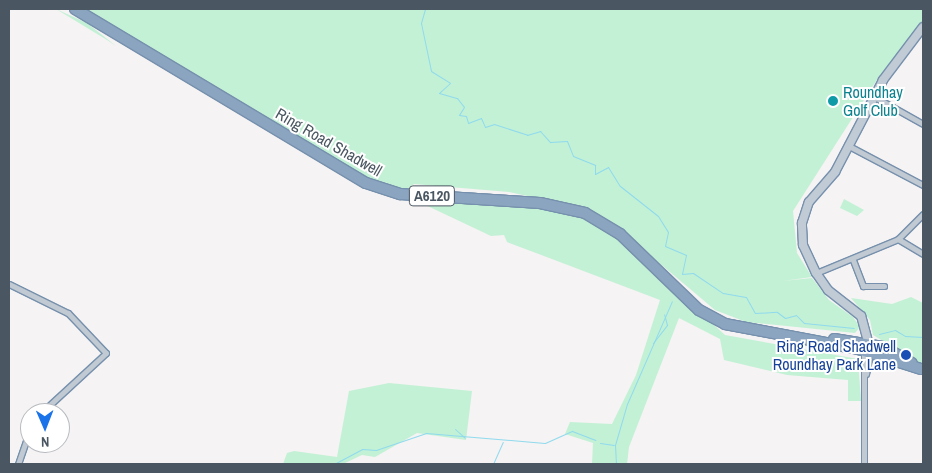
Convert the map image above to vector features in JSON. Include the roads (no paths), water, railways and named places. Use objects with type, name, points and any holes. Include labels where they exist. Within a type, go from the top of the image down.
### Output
[{"type":"highway","name":"Ring Road Shadwell","points":[[75,9],[366,184],[400,194],[540,203],[585,213],[620,234],[711,317],[747,330],[867,347]]},
{"type":"highway","name":"A6120","points":[[867,347],[922,370]]},
{"type":"street","points":[[864,464],[867,347],[864,321],[828,290],[816,273],[803,245],[802,223],[809,202],[835,172],[846,145],[873,96],[923,27]]},
{"type":"street","points":[[873,96],[923,124]]},
{"type":"street","points":[[846,145],[923,185]]},
{"type":"street","points":[[816,273],[853,260],[898,239],[923,214]]},
{"type":"street","points":[[898,239],[923,254]]},
{"type":"street","points":[[853,260],[863,286],[884,286]]},
{"type":"street","points":[[9,284],[68,313],[105,352],[105,358],[70,384],[51,403]]},
{"type":"waterway","points":[[425,9],[421,23],[431,71],[450,83],[439,93],[457,98],[464,107],[459,115],[466,116],[468,123],[481,118],[485,127],[494,124],[527,135],[540,131],[550,142],[567,141],[573,156],[595,165],[595,174],[608,167],[620,186],[658,216],[668,232],[665,246],[686,255],[682,274],[693,273],[723,293],[746,297],[755,313],[777,312],[785,318],[796,315],[804,323],[854,328]]},
{"type":"waterway","points":[[616,464],[615,445],[627,404],[672,301]]},
{"type":"waterway","points":[[653,343],[667,325],[664,314]]},
{"type":"waterway","points":[[879,334],[895,330],[905,336],[923,337]]},
{"type":"waterway","points":[[455,429],[465,438]]},
{"type":"waterway","points":[[334,464],[362,449],[376,450],[426,433],[545,443],[572,431],[595,440]]},
{"type":"waterway","points":[[493,464],[503,442]]},
{"type":"waterway","points":[[600,443],[614,445]]},
{"type":"place","name":"Roundhay Golf Club","points":[[833,101]]},
{"type":"place","name":"Ring Road Shadwell Roundhay Park Lane","points":[[906,355]]}]
